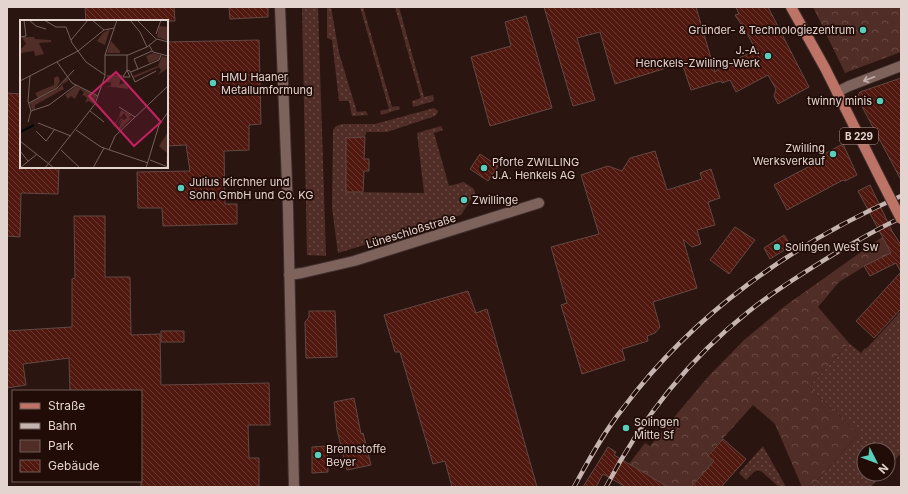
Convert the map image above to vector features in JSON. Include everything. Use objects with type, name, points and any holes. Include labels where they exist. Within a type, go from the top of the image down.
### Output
[{"type":"main road","name":"B 229","points":[[791,7],[837,92],[901,219]]},
{"type":"street","points":[[280,7],[288,208],[294,487]]},
{"type":"street","points":[[837,92],[901,66]]},
{"type":"street","name":"Lüneschloßstraße","points":[[289,275],[354,261],[539,203]]},
{"type":"green space","points":[[302,7],[318,7],[326,256],[307,255]]},
{"type":"green space","points":[[327,7],[331,7],[339,53],[357,112],[366,111],[368,115],[352,116],[349,101],[339,101],[332,40],[327,38]]},
{"type":"green space","points":[[360,7],[363,7],[392,107],[399,106],[400,109],[381,115],[380,111],[389,109]]},
{"type":"green space","points":[[395,7],[399,7],[424,97],[433,95],[434,101],[413,107],[412,101],[421,98]]},
{"type":"green space","name":"Gründer- & Technologiezentrum","points":[[813,7],[901,7],[901,52],[845,73]]},
{"type":"green space","points":[[434,108],[438,111],[435,116],[387,132],[366,132],[365,137],[346,138],[346,192],[424,193],[417,133],[441,126],[443,130],[434,133],[449,186],[464,182],[474,189],[475,193],[461,215],[338,253],[332,208],[333,130],[336,126],[342,124],[375,124]]},
{"type":"green space","points":[[882,237],[891,253],[865,266],[839,282],[818,307],[849,343],[809,387],[859,434],[811,487],[802,487],[775,424],[753,405],[708,455],[714,461],[692,486],[693,487],[668,487],[629,464],[645,443],[650,446],[707,378],[744,340],[785,306]]},
{"type":"green space","points":[[901,311],[901,453],[896,459],[896,442],[856,442],[856,482],[875,482],[871,487],[811,487],[859,434],[809,387],[849,343],[861,353],[865,348],[866,349]]},
{"type":"green space","points":[[763,446],[786,487],[779,487],[758,470],[746,480],[739,473]]},
{"type":"building","points":[[85,7],[174,7],[175,21],[168,20],[86,20]]},
{"type":"building","points":[[229,7],[268,7],[268,17],[230,19]]},
{"type":"building","points":[[544,7],[696,7],[715,72],[722,66],[756,50],[742,24],[735,15],[739,14],[736,7],[768,7],[809,87],[778,104],[774,96],[776,89],[768,75],[736,92],[730,80],[722,83],[721,81],[691,90],[682,63],[615,84],[600,32],[577,38],[595,100],[573,106]]},
{"type":"building","points":[[526,16],[552,108],[490,126],[471,57],[511,46],[505,22]]},
{"type":"building","name":"HMU Haaner Metallumformung","points":[[259,40],[261,124],[249,125],[249,150],[224,151],[225,204],[237,204],[237,224],[163,226],[162,208],[138,208],[137,172],[190,171],[186,145],[168,146],[168,42]]},
{"type":"building","points":[[901,78],[901,180],[857,97],[860,92]]},
{"type":"building","points":[[7,93],[20,94],[20,168],[59,168],[58,194],[21,193],[20,237],[7,236]]},
{"type":"building","points":[[365,137],[364,159],[369,159],[369,171],[364,171],[363,192],[346,192],[346,138]]},
{"type":"building","points":[[843,144],[857,175],[845,181],[843,180],[787,210],[774,185],[808,167],[814,162],[813,160]]},
{"type":"building","points":[[655,151],[667,190],[702,179],[700,173],[711,169],[720,198],[708,202],[715,225],[697,230],[701,244],[692,247],[683,239],[697,288],[653,302],[660,327],[655,333],[647,336],[648,341],[622,349],[625,360],[582,374],[561,305],[567,303],[551,247],[599,234],[581,175],[608,166],[622,171],[630,158]]},
{"type":"building","name":"Pforte ZWILLING J.A. Henkels AG","points":[[480,154],[498,166],[488,181],[470,169]]},
{"type":"building","points":[[870,185],[892,231],[901,245],[901,272],[896,263],[870,276],[864,266],[891,253],[858,191]]},
{"type":"building","points":[[74,216],[105,216],[105,277],[130,277],[131,335],[160,334],[161,385],[269,383],[270,425],[248,425],[249,458],[259,458],[259,487],[141,487],[142,390],[70,390],[69,358],[23,364],[26,385],[7,388],[7,331],[72,327],[72,279],[75,278]]},
{"type":"building","points":[[735,227],[755,240],[729,274],[710,260]]},
{"type":"building","name":"Solingen West Sw","points":[[784,235],[791,246],[770,259],[764,248]]},
{"type":"building","points":[[901,272],[901,309],[874,338],[856,321]]},
{"type":"building","points":[[468,291],[476,313],[487,309],[537,487],[452,487],[445,461],[433,464],[400,352],[395,352],[384,315]]},
{"type":"building","points":[[309,311],[335,311],[337,357],[306,358],[305,322],[309,317]]},
{"type":"building","points":[[161,331],[184,331],[184,342],[161,342]]},
{"type":"building","points":[[354,398],[361,434],[363,433],[371,465],[347,470],[337,430],[334,402]]},
{"type":"building","points":[[723,439],[746,459],[721,487],[691,487],[714,461],[708,456]]},
{"type":"building","points":[[327,446],[328,472],[312,473],[312,447]]},
{"type":"building","points":[[608,447],[616,452],[614,455],[668,487],[626,487],[603,474],[596,487],[583,487]]},
{"type":"railway","points":[[574,487],[603,436],[624,407],[652,373],[682,341],[714,311],[749,284],[822,236],[901,196]]},
{"type":"railway","points":[[606,487],[635,438],[668,392],[686,370],[726,330],[758,304],[801,274],[867,235],[901,218]]},
{"type":"place","name":"Gründer- & Technologiezentrum","points":[[863,30]]},
{"type":"place","name":"J.-A. Henckels-Zwilling-Werk","points":[[768,56]]},
{"type":"place","name":"HMU Haaner Metallumformung","points":[[213,83]]},
{"type":"place","name":"twinny minis","points":[[880,101]]},
{"type":"place","name":"Zwilling Werksverkauf","points":[[833,154]]},
{"type":"place","name":"Pforte ZWILLING J.A. Henkels AG","points":[[484,168]]},
{"type":"place","name":"Julius Kirchner und Sohn GmbH und Co. KG","points":[[181,188]]},
{"type":"place","name":"Zwillinge","points":[[464,200]]},
{"type":"place","name":"Solingen West Sw","points":[[777,247]]},
{"type":"place","name":"Solingen Mitte Sf","points":[[626,428]]},
{"type":"place","name":"Brennstoffe Beyer","points":[[318,455]]}]
